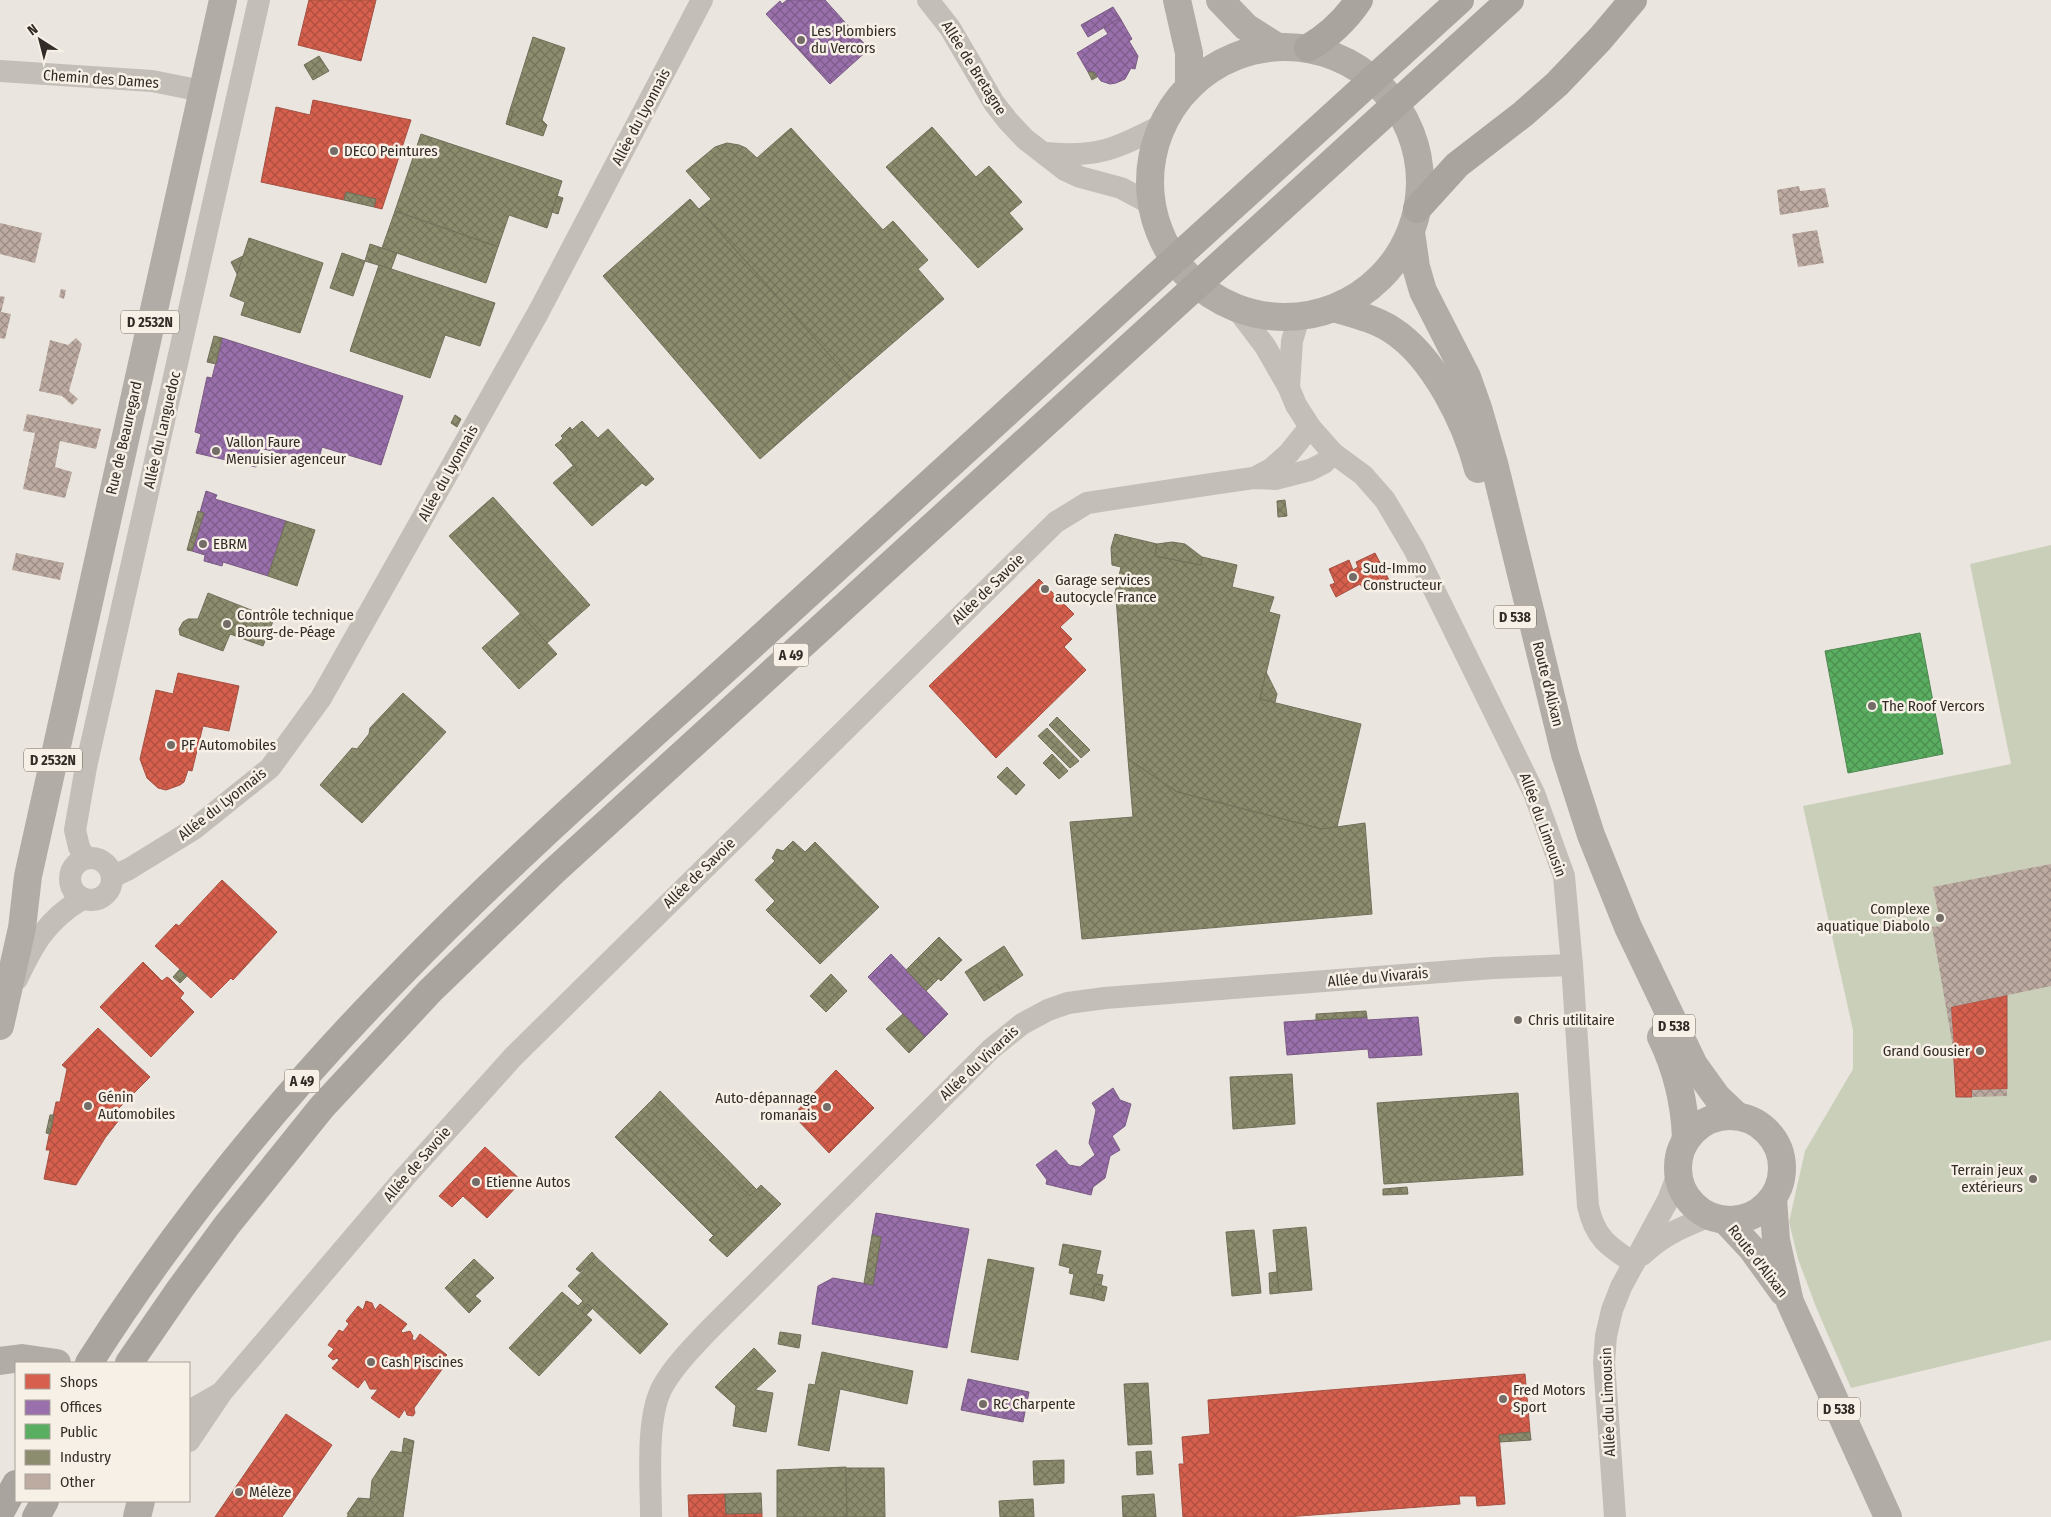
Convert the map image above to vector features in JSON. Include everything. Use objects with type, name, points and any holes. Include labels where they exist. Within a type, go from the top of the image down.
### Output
[{"type":"highway","points":[[1308,48],[1342,24],[1359,0]]},
{"type":"highway","name":"A 49","points":[[90,1362],[147,1277],[201,1203],[240,1154],[344,1033],[401,974],[543,836],[1460,0]]},
{"type":"highway","name":"A 49","points":[[130,1362],[180,1289],[277,1161],[373,1050],[430,991],[553,872],[1510,0]]},
{"type":"highway","points":[[1414,221],[1457,165],[1523,114],[1558,84],[1633,0]]},
{"type":"highway","points":[[0,1513],[15,1486]]},
{"type":"highway","points":[[36,1517],[44,1502]]},
{"type":"main road","name":"Rue de Beauregard","points":[[2,1015],[22,928],[28,876],[223,0]]},
{"type":"main road","points":[[1178,0],[1188,53],[1190,87]]},
{"type":"main road","points":[[1220,0],[1246,27],[1276,46]]},
{"type":"main road","points":[[1276,46],[1308,48],[1328,54],[1366,72],[1386,90],[1401,110],[1408,126],[1415,144],[1420,176],[1414,221],[1401,252],[1382,275],[1367,289],[1334,308],[1299,317],[1279,318],[1258,316],[1227,304],[1189,277],[1163,240],[1151,204],[1152,161],[1162,125],[1177,100],[1202,75],[1230,58],[1261,48],[1276,46]]},
{"type":"main road","name":"Route d'Alixan","points":[[1414,221],[1416,267],[1424,291],[1467,377],[1478,408],[1495,467],[1565,754],[1591,835],[1628,927],[1694,1065],[1718,1097],[1736,1115]]},
{"type":"main road","name":"Route d'Alixan","points":[[1334,308],[1384,325],[1410,343],[1444,390],[1466,435],[1477,466],[1506,576],[1534,700],[1560,797],[1578,849],[1598,897],[1674,1067],[1681,1093],[1686,1140]]},
{"type":"main road","name":"Rue de Beauregard","points":[[0,972],[10,926],[28,876]]},
{"type":"main road","name":"Route d'Alixan","points":[[1718,1218],[1739,1219],[1752,1215],[1764,1208],[1780,1186],[1782,1160],[1779,1148],[1773,1137],[1755,1121],[1736,1115],[1721,1116],[1707,1121],[1695,1129],[1686,1140],[1679,1156],[1678,1174],[1682,1187],[1688,1200],[1698,1209],[1718,1218],[1752,1249],[1790,1302],[1888,1517]]},
{"type":"main road","name":"Route d'Alixan","points":[[1773,1198],[1776,1240],[1790,1302]]},
{"type":"main road","points":[[7,1354],[51,1362]]},
{"type":"street","name":"Allée du Languedoc","points":[[85,858],[79,847],[75,830],[86,768],[259,0]]},
{"type":"street","name":"Allée du Lyonnais","points":[[112,876],[129,869],[194,830],[270,768],[322,698],[538,313],[702,0]]},
{"type":"street","name":"Allée de Bretagne","points":[[928,0],[950,28],[994,103],[1025,139],[1045,152],[1065,170],[1080,177],[1121,188],[1151,204]]},
{"type":"street","name":"Chemin des Dames","points":[[0,71],[152,81],[202,91]]},
{"type":"street","points":[[1045,152],[1072,155],[1101,152],[1124,144],[1162,125]]},
{"type":"street","name":"Allée du Limousin","points":[[1227,304],[1266,346],[1296,405],[1310,427],[1333,453],[1363,475],[1385,500],[1414,549],[1534,793],[1564,876],[1572,965],[1588,1206],[1595,1229],[1602,1239],[1634,1263]]},
{"type":"street","points":[[1289,388],[1292,341],[1299,317]]},
{"type":"street","name":"Allée de Savoie","points":[[1253,478],[1271,469],[1289,453],[1301,435],[1310,427]]},
{"type":"street","name":"Allée de Savoie","points":[[190,1440],[222,1392],[406,1177],[513,1057],[1056,522],[1086,503],[1253,478],[1275,479],[1310,470],[1324,464],[1333,453]]},
{"type":"street","points":[[2,1015],[27,958],[41,934],[59,914],[82,899],[97,900],[109,891],[112,876],[107,865],[97,859],[85,858],[76,864],[70,872],[69,883],[74,892],[82,899]]},
{"type":"street","name":"Allée du Vivarais","points":[[651,1517],[652,1424],[663,1385],[668,1378],[709,1330],[934,1104],[991,1049],[1022,1024],[1048,1010],[1068,1003],[1105,998],[1493,968],[1572,965]]},
{"type":"street","name":"Allée du Limousin","points":[[1615,1517],[1604,1362],[1606,1336],[1612,1310],[1621,1287],[1668,1200],[1678,1174]]},
{"type":"street","name":"Allée du Limousin","points":[[1634,1263],[1655,1243],[1675,1230],[1718,1218]]},
{"type":"street","name":"Allée de Savoie","points":[[190,1410],[222,1392]]},
{"type":"green space","name":"Complexe aquatique Diabolo","points":[[2051,545],[2051,1340],[1851,1388],[1816,1307],[1798,1259],[1789,1222],[1805,1151],[1853,1069],[1853,1030],[1803,806],[2011,764],[1970,564]]},
{"type":"building: Shops","points":[[309,0],[376,0],[361,61],[298,45]]},
{"type":"building: Shops","name":"DECO Peintures","points":[[313,100],[411,120],[382,209],[374,207],[376,199],[346,192],[344,200],[261,182],[276,107],[310,115]]},
{"type":"building: Shops","points":[[1375,553],[1388,578],[1364,590],[1360,584],[1336,597],[1330,585],[1335,583],[1329,569],[1349,560],[1353,570],[1358,567],[1356,562]]},
{"type":"building: Shops","points":[[1388,578],[1391,584],[1380,590],[1377,584]]},
{"type":"building: Shops","points":[[1039,579],[1074,614],[1060,627],[1072,639],[1064,647],[1086,670],[996,758],[929,686]]},
{"type":"building: Shops","name":"PF Automobiles","points":[[178,673],[239,686],[229,731],[203,726],[192,771],[188,770],[184,782],[180,785],[166,790],[158,788],[147,778],[140,759],[156,690],[173,694]]},
{"type":"building: Shops","points":[[222,880],[277,932],[233,980],[231,978],[211,998],[155,946],[176,924],[179,926]]},
{"type":"building: Shops","points":[[143,962],[162,981],[167,977],[170,979],[184,993],[180,998],[194,1012],[151,1057],[100,1007]]},
{"type":"building: Shops","points":[[2007,995],[2007,1089],[1972,1090],[1972,1097],[1956,1097],[1951,1007]]},
{"type":"building: Shops","name":"Génin Automobiles","points":[[98,1028],[150,1077],[117,1110],[122,1116],[105,1138],[76,1185],[44,1179],[50,1150],[46,1150],[56,1102],[60,1102],[67,1069],[62,1065]]},
{"type":"building: Shops","points":[[836,1070],[874,1108],[829,1153],[793,1115]]},
{"type":"building: Shops","points":[[485,1147],[522,1181],[487,1218],[463,1196],[452,1207],[439,1196]]},
{"type":"building: Shops","points":[[366,1301],[372,1303],[375,1310],[380,1304],[407,1324],[401,1331],[403,1333],[410,1331],[413,1336],[412,1339],[415,1341],[420,1334],[447,1355],[443,1359],[450,1363],[448,1367],[443,1368],[414,1408],[415,1413],[413,1416],[407,1415],[405,1409],[399,1418],[371,1398],[378,1389],[370,1389],[365,1379],[358,1388],[332,1368],[339,1360],[337,1358],[333,1360],[328,1356],[334,1349],[328,1345],[339,1330],[343,1332],[349,1324],[346,1321],[358,1306],[363,1310]]},
{"type":"building: Shops","points":[[1525,1374],[1530,1432],[1499,1435],[1505,1504],[1477,1506],[1476,1496],[1459,1496],[1460,1504],[1286,1517],[1183,1517],[1179,1464],[1184,1464],[1182,1437],[1210,1434],[1208,1400]]},
{"type":"building: Shops","points":[[286,1414],[332,1445],[282,1517],[215,1517]]},
{"type":"building: Shops","points":[[725,1494],[726,1514],[762,1513],[762,1517],[689,1517],[688,1495]]},
{"type":"building: Offices","points":[[787,0],[825,0],[869,49],[830,84],[766,14],[780,1],[782,4]]},
{"type":"building: Offices","points":[[1113,7],[1120,18],[1088,37],[1081,25]]},
{"type":"building: Offices","points":[[1120,18],[1132,39],[1129,41],[1138,56],[1135,69],[1131,68],[1125,79],[1110,84],[1101,81],[1094,72],[1088,72],[1077,53],[1108,34],[1104,28]]},
{"type":"building: Offices","points":[[222,338],[403,396],[381,465],[322,447],[318,463],[260,448],[256,467],[196,453],[201,434],[195,432],[207,377],[212,378]]},
{"type":"building: Offices","points":[[206,491],[217,495],[215,499],[286,521],[268,576],[223,562],[222,566],[204,561],[205,555],[192,551],[204,513],[200,512]]},
{"type":"building: Offices","points":[[891,954],[948,1014],[925,1037],[868,977]]},
{"type":"building: Offices","points":[[1367,1017],[1367,1020],[1418,1017],[1422,1055],[1369,1058],[1368,1049],[1287,1055],[1284,1022]]},
{"type":"building: Offices","points":[[1113,1088],[1120,1100],[1131,1104],[1125,1126],[1112,1136],[1120,1150],[1110,1156],[1105,1178],[1093,1187],[1091,1195],[1046,1184],[1047,1180],[1036,1165],[1056,1150],[1069,1165],[1080,1167],[1095,1155],[1089,1143],[1096,1110],[1092,1103]]},
{"type":"building: Offices","points":[[876,1213],[969,1229],[947,1348],[812,1324],[818,1286],[833,1278],[873,1285],[881,1237],[872,1235]]},
{"type":"building: Offices","points":[[968,1379],[1029,1392],[1023,1422],[961,1410]]},
{"type":"building: Public","points":[[1920,633],[1943,754],[1848,773],[1825,651]]},
{"type":"building: Industry","points":[[533,37],[565,48],[542,120],[547,125],[543,136],[509,125],[513,111],[510,110]]},
{"type":"building: Industry","points":[[319,56],[329,71],[313,80],[304,65]]},
{"type":"building: Industry","points":[[1088,72],[1094,72],[1097,77],[1092,80]]},
{"type":"building: Industry","points":[[510,110],[513,111],[509,125],[506,124]]},
{"type":"building: Industry","points":[[932,127],[976,177],[989,166],[1022,202],[1009,213],[1023,229],[978,268],[886,167]]},
{"type":"building: Industry","points":[[791,128],[883,230],[893,221],[928,260],[918,269],[944,299],[851,379],[699,209],[711,199],[686,171],[715,147],[727,143],[746,148],[757,158]]},
{"type":"building: Industry","points":[[421,134],[562,181],[547,228],[509,215],[498,247],[395,211]]},
{"type":"building: Industry","points":[[346,192],[376,199],[374,207],[344,200]]},
{"type":"building: Industry","points":[[557,196],[563,198],[558,214],[552,212]]},
{"type":"building: Industry","points":[[690,199],[851,379],[760,459],[603,276]]},
{"type":"building: Industry","points":[[395,211],[498,247],[486,283],[382,248]]},
{"type":"building: Industry","points":[[249,238],[323,263],[300,333],[241,315],[245,302],[230,296]]},
{"type":"building: Industry","points":[[370,244],[397,253],[391,269],[365,261]]},
{"type":"building: Industry","points":[[342,253],[365,261],[353,296],[330,288]]},
{"type":"building: Industry","points":[[243,256],[237,274],[231,262]]},
{"type":"building: Industry","points":[[379,265],[495,303],[480,346],[445,335],[430,378],[350,351]]},
{"type":"building: Industry","points":[[214,336],[222,338],[216,364],[207,362]]},
{"type":"building: Industry","points":[[455,415],[461,419],[457,427],[451,423]]},
{"type":"building: Industry","points":[[582,421],[598,438],[608,429],[654,479],[646,486],[642,483],[592,526],[553,483],[567,471],[570,476],[577,470],[563,453],[567,449],[560,441],[563,438],[561,436],[570,427],[572,430]]},
{"type":"building: Industry","points":[[560,441],[567,449],[563,453],[555,445]]},
{"type":"building: Industry","points":[[574,465],[577,470],[570,476],[567,471]]},
{"type":"building: Industry","points":[[493,497],[590,605],[547,643],[449,536]]},
{"type":"building: Industry","points":[[1285,500],[1287,516],[1278,517],[1277,501]]},
{"type":"building: Industry","points":[[198,511],[204,513],[192,551],[187,550]]},
{"type":"building: Industry","points":[[286,521],[315,530],[297,586],[268,576]]},
{"type":"building: Industry","points":[[1115,534],[1157,544],[1155,556],[1201,565],[1202,557],[1237,565],[1232,587],[1274,597],[1269,612],[1280,615],[1260,699],[1361,724],[1337,827],[1322,829],[1177,792],[1128,759],[1116,597],[1114,597],[1121,567],[1112,565],[1111,548]]},
{"type":"building: Industry","points":[[1172,542],[1185,544],[1202,557],[1201,565],[1155,556],[1157,544]]},
{"type":"building: Industry","name":"Contrôle technique Bourg-de-Péage","points":[[208,593],[274,619],[263,646],[230,634],[223,651],[180,635],[179,629],[183,622],[188,619],[198,619]]},
{"type":"building: Industry","points":[[520,614],[557,654],[519,689],[482,648]]},
{"type":"building: Industry","points":[[1266,672],[1277,694],[1275,702],[1260,699]]},
{"type":"building: Industry","points":[[403,693],[446,732],[362,823],[320,785],[352,748],[357,749],[369,734],[370,728]]},
{"type":"building: Industry","points":[[1057,717],[1090,750],[1081,758],[1049,725]]},
{"type":"building: Industry","points":[[1047,728],[1079,761],[1070,768],[1038,736]]},
{"type":"building: Industry","points":[[1052,754],[1068,771],[1059,779],[1043,763]]},
{"type":"building: Industry","points":[[1128,759],[1177,792],[1322,829],[1365,823],[1372,914],[1082,939],[1070,822],[1133,817]]},
{"type":"building: Industry","points":[[1007,767],[1025,785],[1016,795],[997,777]]},
{"type":"building: Industry","points":[[793,841],[805,852],[815,842],[879,907],[820,964],[766,910],[775,901],[755,880],[775,861],[772,858],[777,849],[783,851]]},
{"type":"building: Industry","points":[[939,937],[962,960],[941,981],[917,959]]},
{"type":"building: Industry","points":[[1004,946],[1023,975],[1001,990],[997,984],[980,995],[965,972]]},
{"type":"building: Industry","points":[[917,959],[938,979],[926,991],[906,970]]},
{"type":"building: Industry","points":[[180,969],[187,976],[180,983],[173,977]]},
{"type":"building: Industry","points":[[831,974],[847,991],[826,1012],[810,996]]},
{"type":"building: Industry","points":[[997,984],[1001,990],[984,1001],[980,995]]},
{"type":"building: Industry","points":[[1366,1011],[1367,1017],[1316,1020],[1316,1014]]},
{"type":"building: Industry","points":[[903,1014],[925,1037],[909,1053],[886,1029]]},
{"type":"building: Industry","points":[[1292,1074],[1295,1124],[1233,1129],[1230,1077]]},
{"type":"building: Industry","points":[[660,1091],[757,1190],[750,1196],[654,1098]]},
{"type":"building: Industry","points":[[1518,1093],[1523,1175],[1384,1184],[1377,1103]]},
{"type":"building: Industry","points":[[654,1098],[750,1196],[761,1185],[781,1204],[727,1257],[709,1240],[720,1229],[622,1130]]},
{"type":"building: Industry","points":[[50,1115],[54,1115],[50,1134],[46,1133]]},
{"type":"building: Industry","points":[[622,1130],[720,1229],[713,1235],[615,1137]]},
{"type":"building: Industry","points":[[1407,1187],[1408,1194],[1383,1195],[1383,1189]]},
{"type":"building: Industry","points":[[1306,1227],[1312,1290],[1279,1293],[1273,1230]]},
{"type":"building: Industry","points":[[1254,1230],[1261,1293],[1232,1296],[1226,1232]]},
{"type":"building: Industry","points":[[872,1235],[881,1237],[873,1285],[864,1283]]},
{"type":"building: Industry","points":[[1063,1244],[1101,1251],[1096,1274],[1103,1275],[1101,1285],[1095,1284],[1092,1298],[1070,1294],[1074,1274],[1069,1273],[1070,1268],[1059,1265]]},
{"type":"building: Industry","points":[[592,1252],[596,1257],[580,1272],[576,1269]]},
{"type":"building: Industry","points":[[596,1257],[668,1324],[640,1354],[588,1304],[582,1311],[592,1320],[539,1376],[509,1348],[562,1292],[578,1306],[583,1301],[568,1286]]},
{"type":"building: Industry","points":[[474,1259],[494,1278],[475,1296],[481,1301],[469,1313],[445,1288]]},
{"type":"building: Industry","points":[[988,1259],[1034,1268],[1018,1360],[971,1352]]},
{"type":"building: Industry","points":[[1277,1272],[1279,1293],[1270,1294],[1269,1273]]},
{"type":"building: Industry","points":[[1095,1284],[1107,1287],[1104,1301],[1092,1298]]},
{"type":"building: Industry","points":[[588,1304],[592,1309],[586,1315],[582,1311]]},
{"type":"building: Industry","points":[[780,1332],[801,1335],[799,1348],[778,1344]]},
{"type":"building: Industry","points":[[754,1348],[776,1371],[755,1390],[773,1393],[766,1432],[733,1426],[736,1406],[715,1387]]},
{"type":"building: Industry","points":[[822,1352],[913,1371],[907,1404],[840,1389],[829,1451],[798,1445],[809,1384],[815,1385]]},
{"type":"building: Industry","points":[[1148,1383],[1152,1444],[1128,1445],[1124,1384]]},
{"type":"building: Industry","points":[[1530,1432],[1531,1440],[1500,1442],[1499,1435]]},
{"type":"building: Industry","points":[[404,1438],[414,1441],[412,1454],[402,1452]]},
{"type":"building: Industry","points":[[391,1451],[412,1454],[403,1517],[347,1517],[349,1514],[347,1514],[358,1498],[370,1499],[372,1480]]},
{"type":"building: Industry","points":[[1151,1451],[1153,1474],[1137,1475],[1136,1452]]},
{"type":"building: Industry","points":[[1064,1460],[1064,1483],[1034,1485],[1033,1461]]},
{"type":"building: Industry","points":[[846,1467],[847,1517],[777,1517],[777,1470]]},
{"type":"building: Industry","points":[[846,1468],[884,1468],[885,1517],[847,1517]]},
{"type":"building: Industry","points":[[761,1493],[762,1513],[726,1514],[725,1494]]},
{"type":"building: Industry","points":[[1154,1494],[1156,1517],[1123,1517],[1122,1496]]},
{"type":"building: Industry","points":[[1033,1499],[1034,1517],[1000,1517],[999,1501]]},
{"type":"building: Other","points":[[1799,186],[1800,191],[1825,188],[1829,207],[1780,215],[1777,190]]},
{"type":"building: Other","points":[[0,223],[42,233],[35,263],[0,254]]},
{"type":"building: Other","points":[[1817,230],[1824,263],[1798,267],[1792,234]]},
{"type":"building: Other","points":[[61,289],[66,290],[64,299],[59,297]]},
{"type":"building: Other","points":[[0,296],[5,297],[1,312],[11,314],[5,339],[0,338]]},
{"type":"building: Other","points":[[76,338],[82,344],[69,391],[78,399],[72,405],[62,396],[39,391],[50,340],[68,345]]},
{"type":"building: Other","points":[[27,414],[101,429],[96,449],[60,441],[55,467],[72,472],[65,498],[23,489],[35,433],[23,431]]},
{"type":"building: Other","points":[[16,553],[64,563],[60,580],[12,570]]},
{"type":"building: Other","points":[[2051,864],[2051,986],[1951,1007],[1953,1047],[1932,927],[1941,926],[1933,887]]},
{"type":"building: Other","points":[[2007,1089],[2007,1096],[1972,1097],[1972,1090]]},
{"type":"place","name":"Les Plombiers du Vercors","points":[[801,40]]},
{"type":"place","name":"DECO Peintures","points":[[334,151]]},
{"type":"place","name":"Vallon Faure Menuisier agenceur","points":[[216,451]]},
{"type":"place","name":"EBRM","points":[[203,544]]},
{"type":"place","name":"Sud-Immo Constructeur","points":[[1353,577]]},
{"type":"place","name":"Garage services autocycle France","points":[[1045,589]]},
{"type":"place","name":"Contrôle technique Bourg-de-Péage","points":[[227,624]]},
{"type":"place","name":"The Roof Vercors","points":[[1872,706]]},
{"type":"place","name":"PF Automobiles","points":[[171,745]]},
{"type":"place","name":"Complexe aquatique Diabolo","points":[[1940,918]]},
{"type":"place","name":"Chris utilitaire","points":[[1518,1020]]},
{"type":"place","name":"Grand Gousier","points":[[1980,1051]]},
{"type":"place","name":"Génin Automobiles","points":[[88,1106]]},
{"type":"place","name":"Auto-dépannage romanais","points":[[827,1107]]},
{"type":"place","name":"Terrain jeux extérieurs","points":[[2033,1179]]},
{"type":"place","name":"Etienne Autos","points":[[476,1182]]},
{"type":"place","name":"Cash Piscines","points":[[371,1362]]},
{"type":"place","name":"Fred Motors Sport","points":[[1503,1399]]},
{"type":"place","name":"RC Charpente","points":[[983,1404]]},
{"type":"place","name":"Mélèze","points":[[239,1492]]}]
